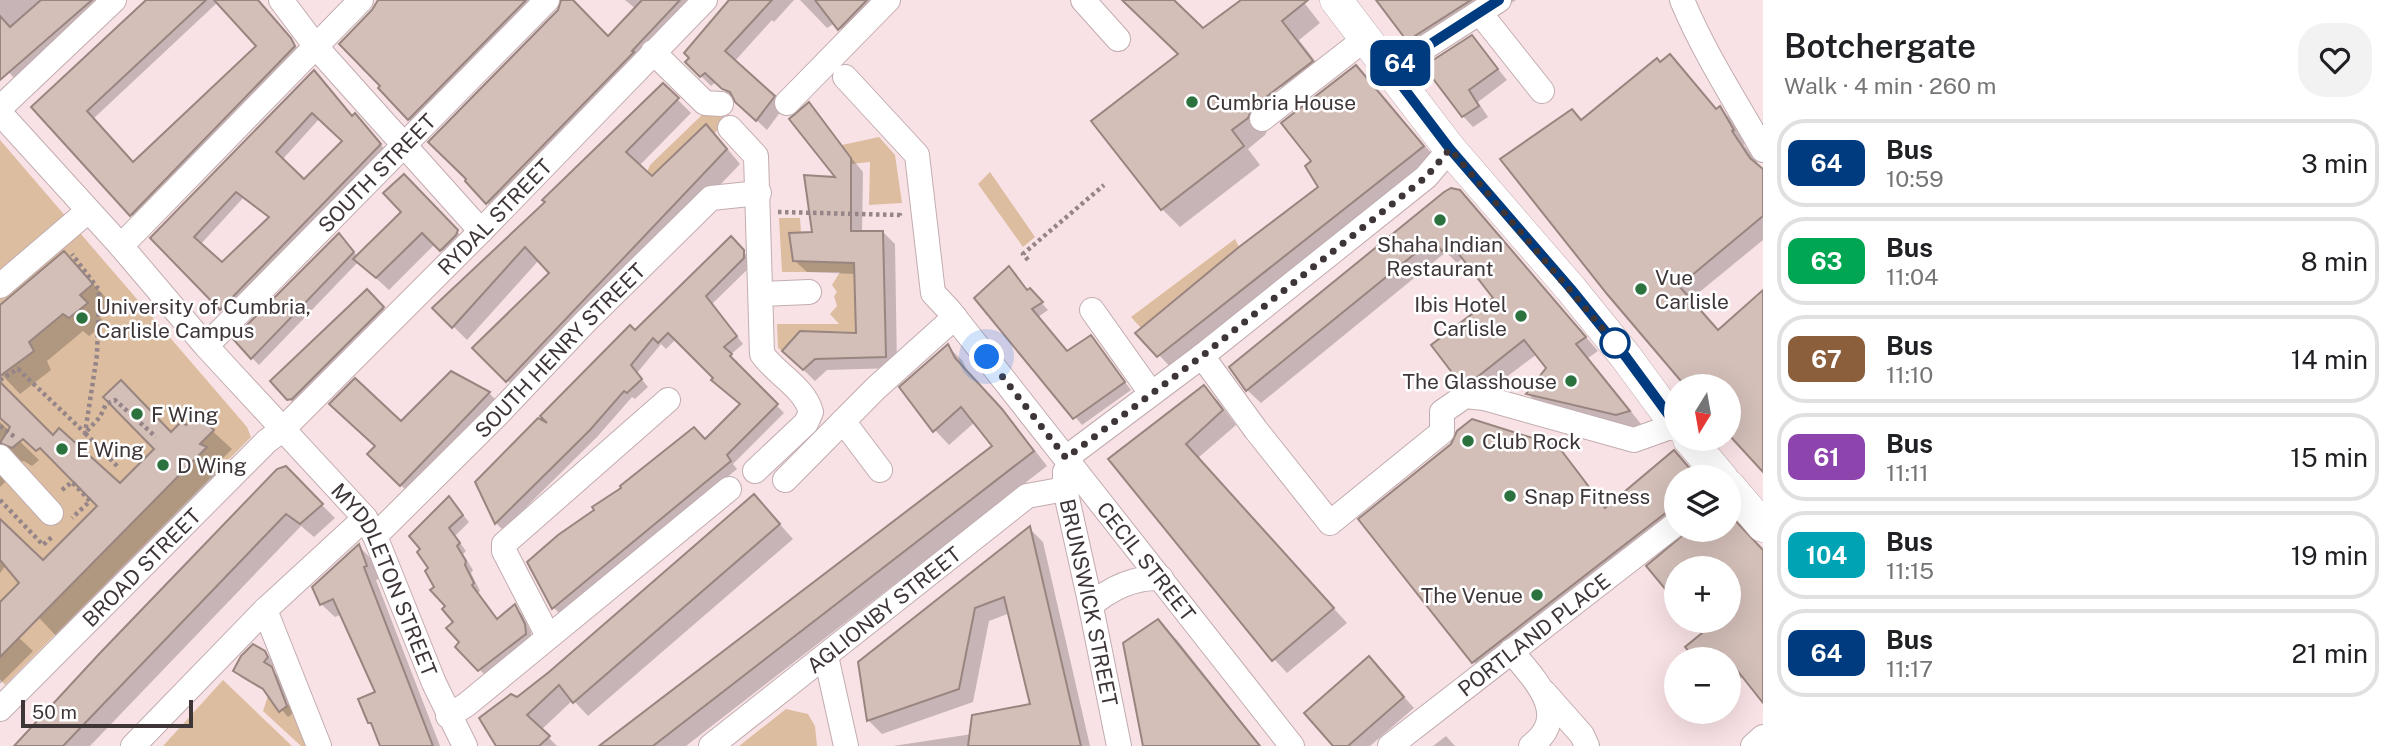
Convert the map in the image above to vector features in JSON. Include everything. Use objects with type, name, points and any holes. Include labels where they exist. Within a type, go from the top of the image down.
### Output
[{"type":"main road","points":[[1336,0],[1450,149],[1571,289],[1664,409]]},
{"type":"main road","points":[[1741,500],[1763,526]]},
{"type":"street","points":[[0,108],[114,0]]},
{"type":"street","points":[[281,0],[317,48],[481,231]]},
{"type":"street","points":[[121,246],[361,0]]},
{"type":"street","name":"SOUTH STREET","points":[[206,346],[547,0]]},
{"type":"street","name":"RYDAL STREET","points":[[282,430],[481,231],[705,0]]},
{"type":"street","points":[[787,103],[888,0]]},
{"type":"street","points":[[1083,0],[1118,39]]},
{"type":"street","points":[[1682,0],[1710,60],[1763,150]]},
{"type":"street","points":[[1390,70],[1489,7],[1542,91]]},
{"type":"street","points":[[1262,119],[1366,38]]},
{"type":"street","points":[[653,52],[705,103],[721,104]]},
{"type":"street","name":"CECIL STREET","points":[[845,77],[917,155],[933,293],[952,313],[1292,746]]},
{"type":"street","name":"MYDDLETON STREET","points":[[0,113],[370,527],[448,716],[465,746]]},
{"type":"street","points":[[730,128],[756,156],[762,354],[770,365],[807,398],[811,412],[806,423],[755,471]]},
{"type":"street","points":[[1066,458],[1202,356],[1426,177],[1450,149]]},
{"type":"street","name":"SOUTH HENRY STREET","points":[[133,746],[265,610],[370,527],[496,416],[585,322],[711,198],[759,202]]},
{"type":"street","points":[[2,281],[88,211]]},
{"type":"street","points":[[761,294],[809,292]]},
{"type":"street","points":[[1092,310],[1151,393]]},
{"type":"street","points":[[785,480],[952,313]]},
{"type":"street","points":[[1202,356],[1256,430],[1330,523],[1442,432],[1442,412],[1465,396],[1484,398],[1634,440],[1664,429]]},
{"type":"street","points":[[548,636],[504,551],[504,544],[668,400]]},
{"type":"street","points":[[843,421],[880,470]]},
{"type":"street","name":"BROAD STREET","points":[[3,700],[267,441],[282,430]]},
{"type":"street","points":[[0,457],[51,513]]},
{"type":"street","name":"BRUNSWICK STREET","points":[[1066,458],[1065,489],[1119,746]]},
{"type":"street","points":[[448,716],[466,705],[729,489]]},
{"type":"street","name":"AGLIONBY STREET","points":[[711,746],[1027,496],[1065,489]]},
{"type":"street","name":"PORTLAND PLACE","points":[[1390,746],[1664,533]]},
{"type":"street","points":[[1091,605],[1106,591],[1141,578],[1161,578]]},
{"type":"street","points":[[265,610],[319,746]]},
{"type":"street","points":[[1511,651],[1582,735],[1587,746]]},
{"type":"street","points":[[826,656],[846,746]]},
{"type":"street","points":[[1531,746],[1545,729],[1548,718],[1549,704],[1544,692]]},
{"type":"street","points":[[1754,746],[1763,737]]},
{"type":"path","points":[[1028,260],[1023,254],[1104,185]]},
{"type":"path","points":[[759,202],[900,215],[902,228]]},
{"type":"path","points":[[56,239],[77,259],[99,290],[97,355],[85,433]]},
{"type":"path","points":[[0,380],[18,369],[117,466]]},
{"type":"path","points":[[85,433],[100,417],[106,404],[115,400],[156,437]]},
{"type":"path","points":[[0,426],[8,430]]},
{"type":"shaded area","points":[[705,112],[718,112],[726,121],[714,134],[707,125],[655,178],[647,172],[650,165]]},
{"type":"shaded area","points":[[879,137],[895,155],[902,203],[869,205],[870,162],[851,164],[851,158],[842,145]]},
{"type":"shaded area","name":"University of Cumbria, Carlisle Campus","points":[[0,140],[247,427],[251,437],[5,685],[0,679]]},
{"type":"shaded area","points":[[990,172],[1035,237],[1023,247],[978,184]]},
{"type":"shaded area","points":[[779,218],[800,218],[801,233],[789,233],[793,261],[854,263],[856,332],[800,331],[782,351],[778,348],[777,324],[839,324],[830,314],[837,306],[834,296],[837,292],[832,285],[840,272],[782,272]]},
{"type":"shaded area","points":[[1235,239],[1239,247],[1141,328],[1131,317]]},
{"type":"shaded area","points":[[223,680],[292,746],[163,746]]},
{"type":"shaded area","points":[[268,696],[279,711],[291,703],[306,746],[301,746],[263,711]]},
{"type":"shaded area","points":[[786,709],[808,714],[815,726],[817,746],[739,746]]},
{"type":"building","points":[[41,0],[92,0],[0,80],[0,16],[10,27]]},
{"type":"building","points":[[146,0],[206,0],[87,111],[133,162],[256,46],[214,0],[258,0],[295,46],[130,216],[31,107]]},
{"type":"building","points":[[378,0],[526,0],[408,120],[378,88],[380,86],[339,44],[372,10]]},
{"type":"building","points":[[561,0],[573,0],[608,36],[642,0],[680,0],[632,51],[634,52],[486,204],[466,179],[428,142],[558,10]]},
{"type":"building","points":[[729,0],[772,0],[725,51],[775,96],[756,121],[735,102],[730,92],[722,89],[705,73],[700,77],[685,62],[689,58],[684,53]]},
{"type":"building","points":[[815,0],[867,0],[838,30]]},
{"type":"building","name":"Cumbria House","points":[[1122,0],[1174,0],[1203,28],[1241,0],[1308,0],[1282,21],[1313,61],[1253,107],[1248,118],[1232,130],[1244,146],[1161,210],[1091,121],[1178,54]]},
{"type":"building","points":[[1376,0],[1471,0],[1407,41]]},
{"type":"building","points":[[1472,35],[1498,69],[1469,90],[1479,106],[1462,117],[1428,72],[1430,62]]},
{"type":"building","points":[[1670,54],[1716,109],[1720,106],[1750,158],[1763,169],[1763,216],[1679,286],[1718,330],[1763,290],[1763,472],[1741,448],[1741,374],[1675,374],[1607,294],[1500,159],[1572,109],[1581,120],[1657,58],[1660,62]]},
{"type":"building","points":[[1356,65],[1424,146],[1157,357],[1135,333],[1239,247],[1318,187],[1305,166],[1311,161],[1281,123]]},
{"type":"building","points":[[314,70],[352,116],[355,113],[381,144],[220,310],[150,238]],"holes":[[[312,113],[342,141],[304,179],[276,152]],[[236,192],[269,217],[222,262],[194,237]]]},
{"type":"building","points":[[663,83],[679,98],[626,152],[652,176],[706,124],[727,149],[506,382],[472,348],[549,273],[525,247],[452,328],[432,308],[545,202],[542,200]]},
{"type":"building","points":[[809,102],[851,158],[851,231],[883,231],[886,357],[815,359],[803,370],[782,351],[800,331],[856,333],[854,263],[793,261],[789,233],[812,232],[804,175],[835,177],[789,119]]},
{"type":"building","points":[[404,174],[458,230],[440,251],[422,233],[376,278],[353,259],[401,212],[383,193]]},
{"type":"building","points":[[1451,188],[1460,190],[1586,337],[1576,344],[1630,411],[1616,415],[1526,394],[1546,368],[1524,340],[1471,382],[1460,383],[1431,345],[1493,298],[1451,244],[1442,251],[1433,239],[1246,391],[1229,367]]},
{"type":"building","points":[[339,233],[354,252],[251,359],[233,339]]},
{"type":"building","points":[[731,236],[744,250],[744,258],[706,296],[737,336],[724,347],[732,354],[730,356],[778,404],[727,455],[731,461],[552,609],[527,562],[694,427],[705,439],[740,404],[711,380],[713,378],[668,333],[658,343],[653,338],[631,365],[642,379],[627,393],[624,391],[590,430],[495,524],[475,482],[538,418],[547,423],[540,416],[630,325],[635,330]]},
{"type":"building","points":[[64,251],[93,284],[80,295],[88,303],[69,318],[63,314],[29,342],[34,351],[0,376],[0,305]]},
{"type":"building","points":[[1009,266],[1027,290],[1030,288],[1043,302],[1032,309],[1067,351],[1091,335],[1125,382],[1073,419],[974,298]]},
{"type":"building","points":[[367,289],[384,307],[292,399],[287,400],[270,381]]},
{"type":"building","points":[[948,344],[955,358],[1002,409],[1034,451],[653,746],[599,746],[992,446],[961,407],[933,432],[899,387]]},
{"type":"building","points":[[451,371],[490,392],[400,486],[367,454],[375,446],[329,404],[355,378],[401,421]]},
{"type":"building","points":[[121,380],[171,432],[181,422],[186,425],[196,414],[214,430],[200,444],[207,447],[0,657],[0,602],[19,583],[0,560],[0,519],[43,560],[97,506],[40,448],[36,451],[23,439],[12,448],[0,443],[10,427],[0,418],[0,382],[53,435],[59,428],[120,483],[154,449],[103,397]]},
{"type":"building","points":[[1204,385],[1223,410],[1186,444],[1334,608],[1272,661],[1108,459]]},
{"type":"building","points":[[1472,419],[1558,446],[1605,508],[1672,452],[1676,452],[1687,465],[1664,465],[1664,514],[1472,663],[1358,519],[1451,444],[1457,431]]},
{"type":"building","points":[[286,466],[323,504],[300,524],[286,514],[63,746],[14,746],[277,469]]},
{"type":"building","points":[[754,494],[780,524],[573,703],[559,685],[527,715],[550,736],[539,746],[496,746],[479,718],[511,694],[517,697],[549,672]]},
{"type":"building","points":[[449,496],[463,515],[449,528],[460,543],[457,546],[466,561],[465,565],[474,583],[472,585],[497,619],[515,604],[525,624],[526,634],[478,671],[455,647],[459,642],[446,628],[453,622],[442,609],[445,606],[430,590],[434,587],[425,571],[428,568],[417,552],[420,549],[409,536]]},
{"type":"building","points":[[1030,526],[1081,746],[968,746],[972,715],[1030,704],[1004,597],[975,608],[959,689],[867,721],[858,662]]},
{"type":"building","points":[[1741,527],[1763,550],[1763,703],[1741,675],[1741,647],[1685,647],[1702,633],[1741,633],[1741,556],[1664,556],[1664,588],[1646,566],[1675,542],[1741,542]]},
{"type":"building","points":[[359,544],[367,566],[364,567],[433,746],[380,746],[358,699],[375,692],[333,599],[320,605],[312,587]]},
{"type":"building","points":[[1158,619],[1260,746],[1143,746],[1123,643]]},
{"type":"building","points":[[253,644],[265,651],[268,657],[264,662],[272,667],[287,706],[279,712],[263,689],[233,671],[241,656]]},
{"type":"building","points":[[1369,656],[1404,697],[1348,746],[1333,746],[1304,713]]},
{"type":"bus line","name":"64","points":[[1499,0],[1390,70],[1450,149],[1571,289],[1664,409]]},
{"type":"place","name":"Cumbria House","points":[[1192,102]]},
{"type":"place","name":"Shaha Indian Restaurant","points":[[1440,220]]},
{"type":"place","name":"Vue Carlisle","points":[[1641,289]]},
{"type":"place","name":"Ibis Hotel Carlisle","points":[[1521,316]]},
{"type":"place","name":"University of Cumbria, Carlisle Campus","points":[[82,318]]},
{"type":"place","name":"The Glasshouse","points":[[1571,381]]},
{"type":"place","name":"F Wing","points":[[137,414]]},
{"type":"place","name":"Club Rock","points":[[1468,441]]},
{"type":"place","name":"E Wing","points":[[62,449]]},
{"type":"place","name":"D Wing","points":[[163,465]]},
{"type":"place","name":"Snap Fitness","points":[[1510,496]]},
{"type":"place","name":"The Venue","points":[[1537,595]]},
{"type":"route","points":[[987,357],[1066,458],[1202,356],[1426,177],[1450,149],[1615,343]]}]
